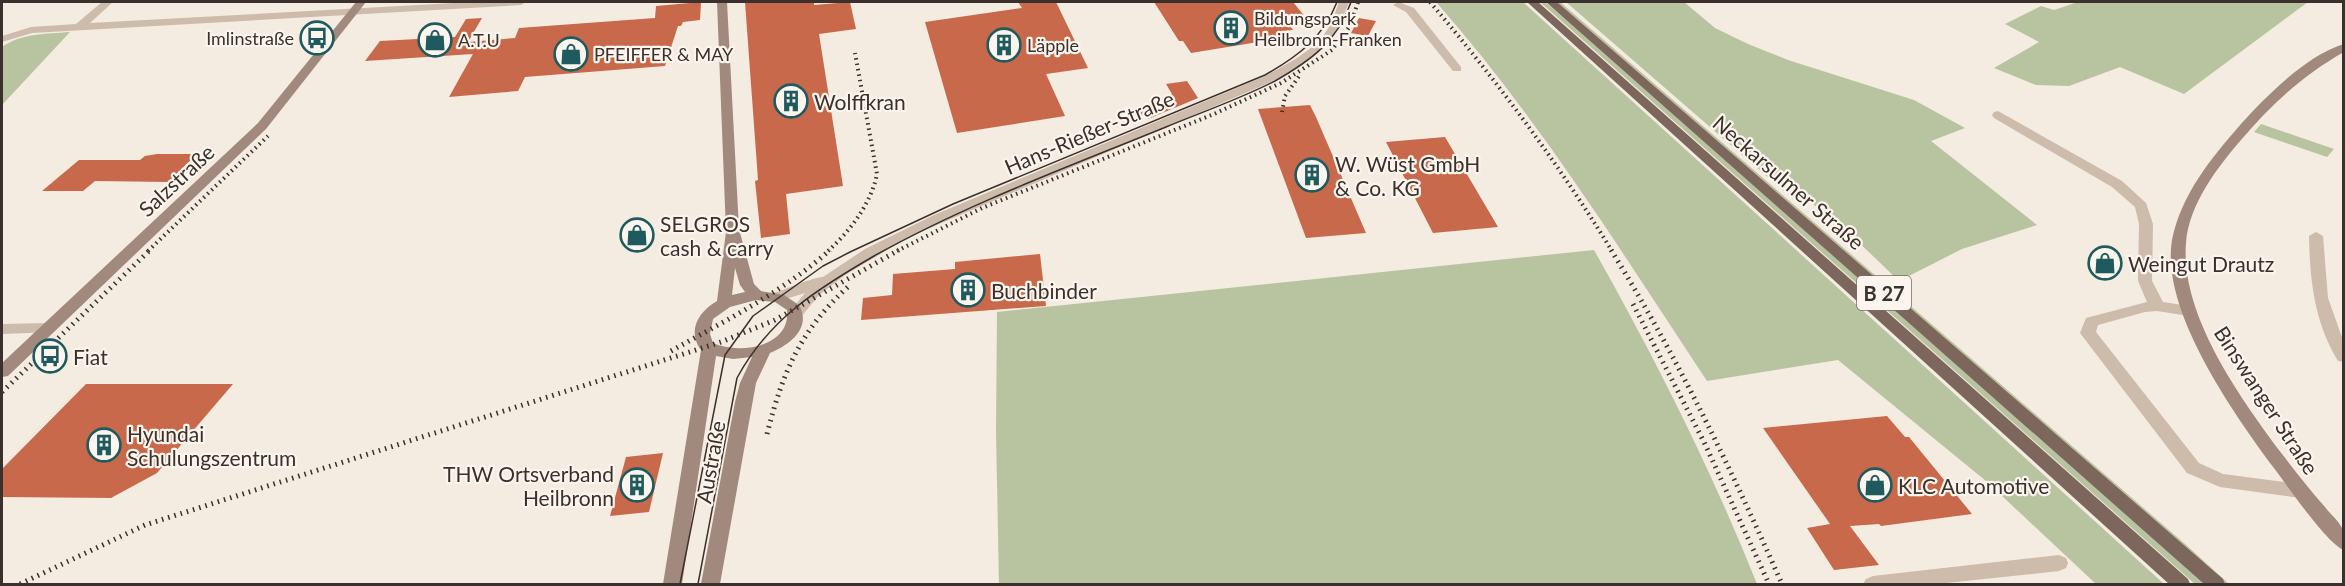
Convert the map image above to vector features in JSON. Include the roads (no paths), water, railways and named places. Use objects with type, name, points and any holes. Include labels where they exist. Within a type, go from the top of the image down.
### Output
[{"type":"main road","points":[[722,2],[732,230],[724,304]]},
{"type":"main road","name":"Neckarsulmer Straße","points":[[1532,2],[2181,585]]},
{"type":"main road","name":"Neckarsulmer Straße","points":[[1551,2],[2216,585]]},
{"type":"main road","name":"Salzstraße","points":[[2,372],[262,126],[357,6]]},
{"type":"main road","name":"Binswanger Straße","points":[[2343,47],[2303,70],[2286,85],[2242,130],[2208,170],[2195,192],[2179,244],[2182,287],[2189,311],[2210,356],[2271,452],[2343,543]]},
{"type":"main road","points":[[732,230],[747,285],[756,295]]},
{"type":"main road","name":"Austraße","points":[[672,585],[710,348],[700,335],[702,325],[710,313],[724,304],[756,295],[776,297]]},
{"type":"main road","points":[[710,348],[725,355],[750,354],[764,350],[790,333],[795,326],[796,314],[788,302],[776,297]]},
{"type":"main road","name":"Austraße","points":[[710,585],[743,402],[748,383],[764,350]]},
{"type":"street","points":[[79,27],[108,2]]},
{"type":"street","points":[[2,39],[31,30],[357,6],[521,2]]},
{"type":"street","name":"Hans-Rießer-Straße","points":[[796,314],[829,279],[858,259],[958,210],[1282,72],[1314,50],[1335,26],[1344,2]]},
{"type":"street","points":[[1398,5],[1410,10],[1457,69]]},
{"type":"street","points":[[1998,115],[2116,184],[2141,206],[2146,224],[2145,281],[2157,306]]},
{"type":"street","points":[[2316,236],[2319,300],[2343,357]]},
{"type":"street","name":"Hans-Rießer-Straße","points":[[776,297],[791,294],[829,279]]},
{"type":"street","points":[[2189,311],[2157,306],[2145,307],[2091,322],[2088,333],[2193,468],[2220,480],[2300,491]]},
{"type":"street","points":[[2,329],[48,328]]},
{"type":"street","points":[[1873,585],[2059,562]]},
{"type":"tram line","points":[[680,584],[725,355],[753,316],[823,266],[850,252],[953,204],[1265,75],[1288,61],[1317,36],[1337,2]]},
{"type":"tram line","points":[[698,584],[737,378],[750,357],[779,322],[833,281],[909,237],[1018,187],[1235,100],[1275,81],[1300,66],[1321,49],[1339,28],[1351,2]]},
{"type":"railway","points":[[897,251],[982,208],[1214,114],[1281,83],[1332,50],[1350,26],[1358,2]]},
{"type":"railway","points":[[1430,2],[1526,123],[1612,251]]},
{"type":"railway","points":[[828,251],[844,235],[865,206],[877,174],[855,53]]},
{"type":"railway","points":[[1282,112],[1285,96],[1300,75]]},
{"type":"railway","points":[[148,251],[268,136]]},
{"type":"railway","points":[[2,392],[150,250]]},
{"type":"railway","points":[[671,351],[774,292],[830,250]]},
{"type":"railway","points":[[20,584],[145,525],[721,342],[775,320],[899,250]]},
{"type":"railway","points":[[1611,250],[1681,372],[1782,584]]},
{"type":"railway","points":[[767,434],[780,390],[796,352],[819,318],[850,285]]},
{"type":"railway","points":[[1633,304],[1704,442],[1769,584]]},
{"type":"place","name":"Bildungspark Heilbronn-Franken","points":[[1231,28]]},
{"type":"place","name":"Imlinstraße","points":[[317,38]]},
{"type":"place","name":"A.T.U","points":[[435,40]]},
{"type":"place","name":"Läpple","points":[[1004,45]]},
{"type":"place","name":"PFEIFFER & MAY","points":[[571,54]]},
{"type":"place","name":"Wolffkran","points":[[791,101]]},
{"type":"place","name":"W. Wüst GmbH & Co. KG","points":[[1312,175]]},
{"type":"place","name":"SELGROS cash & carry","points":[[637,235]]},
{"type":"place","name":"Weingut Drautz","points":[[2105,263]]},
{"type":"place","name":"Buchbinder","points":[[968,290]]},
{"type":"place","name":"Fiat","points":[[50,356]]},
{"type":"place","name":"Hyundai Schulungszentrum","points":[[104,445]]},
{"type":"place","name":"THW Ortsverband Heilbronn","points":[[637,485]]},
{"type":"place","name":"KLC Automotive","points":[[1875,485]]}]
